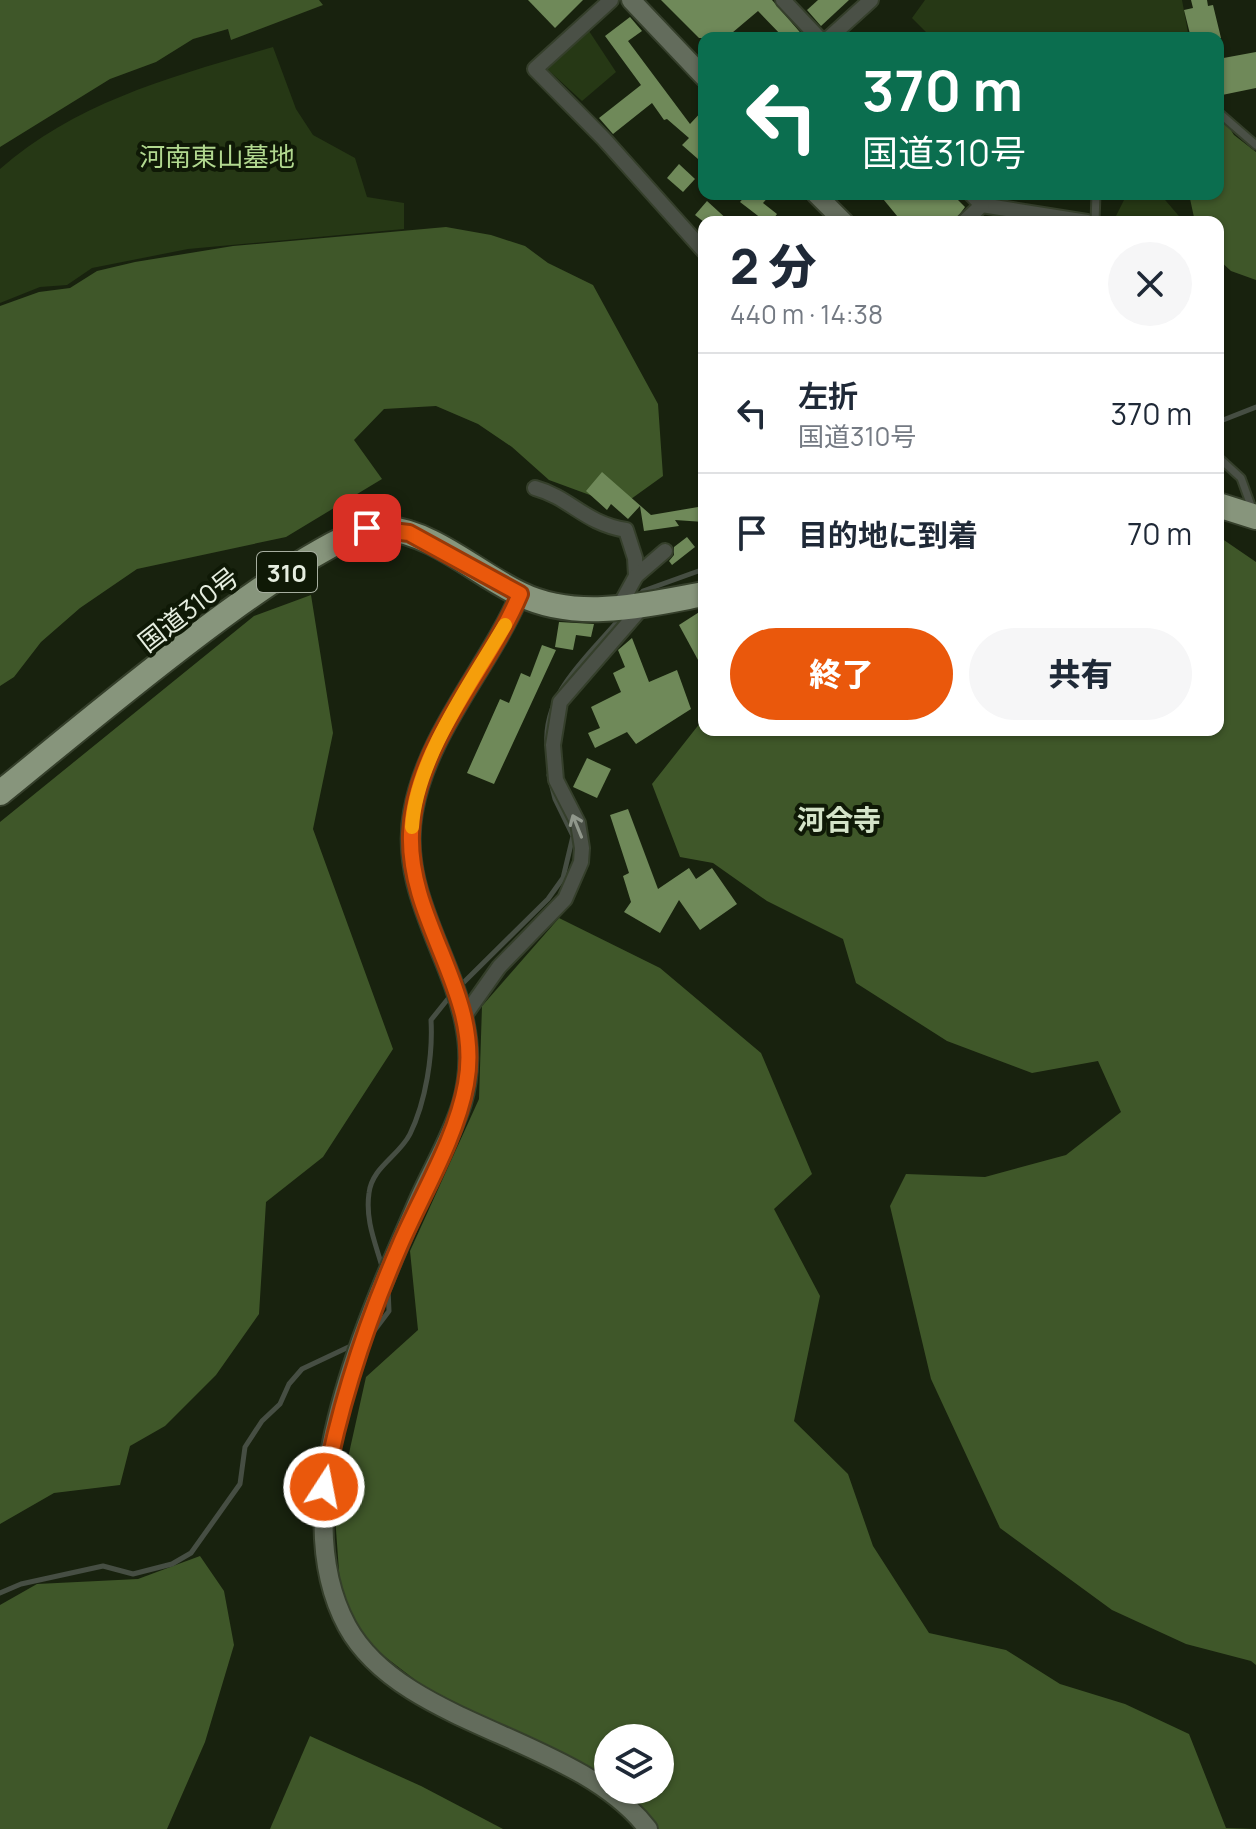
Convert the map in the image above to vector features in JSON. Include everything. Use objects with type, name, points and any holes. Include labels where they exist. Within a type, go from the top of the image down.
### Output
[{"type":"highway","points":[[1224,507],[1255,516]]},
{"type":"highway","name":"国道310号","points":[[0,793],[253,591],[367,528],[409,533],[544,604],[581,609],[632,606],[698,595]]},
{"type":"street","points":[[611,0],[535,69],[604,139],[698,244]]},
{"type":"street","points":[[783,0],[813,32]]},
{"type":"street","points":[[836,32],[871,0]]},
{"type":"street","points":[[639,3],[698,70]]},
{"type":"street","points":[[822,200],[838,216]]},
{"type":"street","points":[[981,200],[1058,216]]},
{"type":"street","points":[[464,1010],[499,967],[565,899],[581,862],[578,823],[556,780],[553,745],[560,702],[632,606],[635,558],[626,530],[593,522],[548,492],[535,488]]},
{"type":"street","points":[[636,576],[665,551]]},
{"type":"street","points":[[520,594],[429,762],[413,811],[412,859],[417,883],[430,931],[464,1010],[470,1060],[461,1105],[395,1257],[352,1372],[334,1436],[321,1514],[330,1585],[348,1629],[361,1647],[390,1675],[595,1784],[631,1810],[648,1829]]},
{"type":"lane","points":[[1224,117],[1256,145]]},
{"type":"lane","points":[[1224,462],[1241,478],[1255,516]]},
{"type":"green space","points":[[0,0],[319,0],[323,5],[231,40],[228,29],[193,39],[156,62],[110,79],[0,147]]},
{"type":"green space","points":[[925,0],[1182,0],[1188,32],[926,32],[912,18]]},
{"type":"green space","points":[[589,31],[616,72],[582,101],[545,67]]},
{"type":"green space","name":"河南東山墓地","points":[[273,47],[296,109],[313,135],[355,158],[367,197],[404,203],[404,229],[188,249],[92,268],[67,285],[40,287],[0,303],[0,169],[30,145],[95,108],[165,80]]},
{"type":"green space","points":[[1224,119],[1234,135],[1256,152],[1256,280],[1231,271],[1224,265],[1224,216],[1194,216],[1190,200],[1224,200]]},
{"type":"green space","points":[[1124,200],[1165,200],[1179,216],[1116,216]]},
{"type":"green space","points":[[446,227],[491,235],[525,246],[548,263],[593,285],[658,404],[663,476],[631,499],[598,498],[549,480],[512,447],[478,424],[436,406],[384,409],[354,440],[382,479],[286,537],[137,569],[80,608],[41,642],[14,677],[0,686],[0,306],[39,292],[70,288],[97,271],[135,262],[233,246]]},
{"type":"green space","points":[[1224,540],[1256,562],[1256,1665],[1186,1644],[1112,1610],[1000,1528],[931,1379],[890,1206],[906,1174],[985,1177],[1066,1155],[1121,1112],[1098,1061],[1032,1073],[947,1041],[856,983],[843,939],[767,901],[713,863],[680,857],[652,784],[698,726],[698,736],[1224,736]]},
{"type":"green space","points":[[311,595],[333,733],[313,829],[393,1049],[323,1157],[266,1202],[259,1314],[216,1375],[165,1426],[130,1446],[120,1485],[54,1493],[0,1524],[0,822],[254,616]]},
{"type":"green space","points":[[559,918],[660,968],[761,1053],[812,1174],[774,1209],[820,1296],[794,1421],[848,1474],[873,1546],[929,1633],[1006,1650],[1060,1684],[1125,1704],[1189,1734],[1226,1828],[1256,1829],[658,1829],[649,1815],[636,1804],[674,1804],[674,1724],[594,1724],[594,1773],[423,1686],[371,1646],[341,1599],[335,1516],[366,1377],[418,1330],[410,1251],[479,1099],[482,1006]]},
{"type":"green space","points":[[200,1556],[224,1591],[234,1645],[205,1742],[167,1829],[0,1829],[0,1605],[37,1584],[138,1579]]},
{"type":"green space","points":[[310,1736],[421,1786],[503,1829],[270,1829]]},
{"type":"building","points":[[528,0],[583,0],[555,28]]},
{"type":"building","points":[[661,0],[772,0],[800,32],[778,32],[758,11],[733,32],[698,32],[698,37]]},
{"type":"building","points":[[818,0],[849,0],[821,26],[807,10]]},
{"type":"building","points":[[1191,0],[1207,0],[1208,6],[1213,5],[1220,32],[1190,32],[1184,10],[1193,8]]},
{"type":"building","points":[[630,17],[642,31],[628,41],[690,124],[698,115],[698,159],[682,145],[689,138],[667,119],[664,120],[652,103],[613,134],[599,118],[641,85],[605,36]]},
{"type":"building","points":[[1256,52],[1256,88],[1224,95],[1224,58]]},
{"type":"building","points":[[679,164],[695,179],[683,192],[667,178]]},
{"type":"building","points":[[766,200],[763,203],[777,214],[758,216],[740,202]]},
{"type":"building","points":[[884,200],[958,200],[965,207],[958,216],[897,216]]},
{"type":"building","points":[[707,201],[723,216],[698,217],[695,215]]},
{"type":"building","points":[[602,472],[651,515],[698,507],[698,522],[675,520],[679,526],[644,531],[640,506],[628,519],[611,504],[607,510],[586,491]]},
{"type":"building","points":[[687,537],[695,547],[672,565],[669,561],[674,555],[674,547]]},
{"type":"building","points":[[698,613],[698,660],[679,625]]},
{"type":"building","points":[[559,622],[594,624],[591,637],[576,635],[573,650],[555,647]]},
{"type":"building","points":[[632,638],[649,682],[677,670],[691,709],[636,744],[627,732],[595,748],[588,733],[600,728],[591,707],[621,692],[613,673],[625,667],[618,650]]},
{"type":"building","points":[[542,645],[556,650],[494,784],[467,773],[500,699],[509,703],[521,673],[530,677]]},
{"type":"building","points":[[587,758],[611,769],[597,798],[573,787]]},
{"type":"building","points":[[628,809],[658,889],[689,868],[696,879],[712,868],[737,904],[700,930],[679,900],[660,933],[624,912],[631,902],[623,876],[629,873],[610,815]]},
{"type":"waterway","points":[[1224,420],[1256,407]]},
{"type":"waterway","points":[[638,597],[643,591],[698,571]]},
{"type":"waterway","points":[[547,745],[552,708],[560,691],[621,617]]},
{"type":"waterway","points":[[458,988],[548,899],[563,878],[573,836],[555,799],[549,775]]},
{"type":"waterway","points":[[383,1270],[370,1223],[368,1203],[371,1184],[380,1169],[405,1142],[416,1121],[427,1078],[431,1020],[451,995]]},
{"type":"waterway","points":[[371,1335],[389,1311],[388,1288]]},
{"type":"waterway","points":[[0,1593],[21,1584],[103,1566],[133,1574],[172,1564],[191,1553],[240,1484],[245,1447],[262,1421],[280,1404],[289,1384],[302,1369],[355,1344]]},
{"type":"slow traffic","points":[[412,827],[413,811],[429,762],[505,625]]},
{"type":"district","name":"河合寺","points":[[839,819]]},
{"type":"route","points":[[324,1487],[352,1372],[395,1257],[461,1105],[470,1060],[462,1004],[430,931],[417,883],[412,859],[413,811],[429,762],[520,594],[409,533],[367,528]]}]
